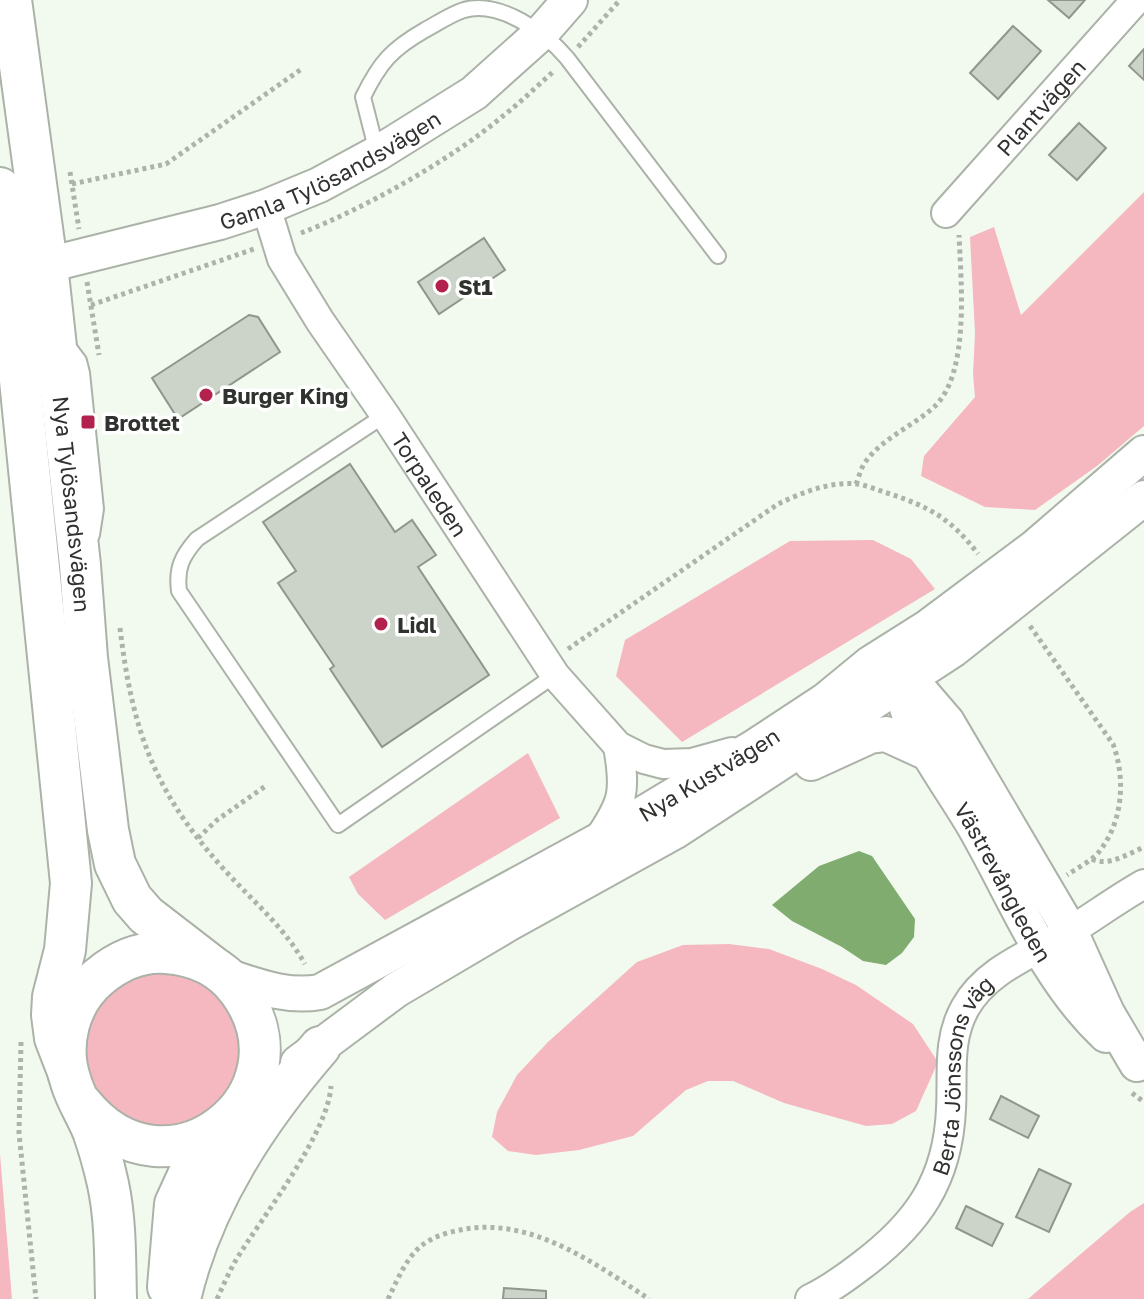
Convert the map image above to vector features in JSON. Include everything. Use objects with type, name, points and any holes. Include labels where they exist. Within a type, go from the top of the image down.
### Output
[{"type":"main road","name":"Nya Tylösandsvägen","points":[[11,0],[36,188],[35,264],[15,331],[71,883],[65,950],[53,997],[52,1015],[55,1038],[94,1135],[109,1188],[116,1299]]},
{"type":"main road","name":"Nya Tylösandsvägen","points":[[35,264],[55,329],[87,658],[115,864],[132,899],[146,915],[219,971]]},
{"type":"main road","name":"Nya Tylösandsvägen","points":[[71,883],[86,910],[91,928],[94,981]]},
{"type":"main road","points":[[167,1299],[175,1204],[197,1156],[212,1133],[236,1113],[245,1100],[257,1068],[258,1034],[247,1002],[219,971],[186,956],[159,953],[124,961],[94,981],[82,996],[70,1022],[65,1050],[75,1087],[104,1128],[118,1136],[149,1146],[182,1145],[212,1133]]},
{"type":"main road","points":[[180,1299],[195,1250],[240,1153],[287,1086],[326,1060]]},
{"type":"street","name":"Gamla Tylösandsvägen","points":[[35,264],[220,222],[319,185],[378,153],[474,93],[542,32],[570,0]]},
{"type":"street","name":"Plantvägen","points":[[946,213],[1136,0]]},
{"type":"street","name":"Torpaleden","points":[[266,207],[282,259],[320,321],[551,669],[618,746],[663,764],[692,763],[756,746]]},
{"type":"street","name":"Nya Kustvägen","points":[[219,971],[280,993],[320,992],[596,842],[826,700],[871,663],[928,627],[1035,547],[1144,453]]},
{"type":"street","name":"Nya Kustvägen","points":[[245,1100],[326,1060],[357,1017],[396,990],[674,832],[954,649],[1144,498]]},
{"type":"street","points":[[826,700],[870,677],[905,680],[909,660],[928,627]]},
{"type":"street","points":[[947,722],[944,696],[947,670],[954,649]]},
{"type":"street","name":"Västrevångleden","points":[[905,680],[923,692],[947,722],[1070,931],[1107,1013],[1140,1067]]},
{"type":"street","name":"Västrevångleden","points":[[905,680],[904,699],[912,721],[976,829],[1038,948],[1085,1015],[1140,1067]]},
{"type":"street","points":[[754,779],[780,778],[870,736],[886,734],[932,755]]},
{"type":"street","points":[[596,842],[615,814],[621,798],[624,778],[618,746]]},
{"type":"street","name":"Berta Jönssons väg","points":[[810,1299],[830,1290],[892,1243],[923,1205],[945,1161],[952,1107],[951,1054],[964,1009],[976,992],[995,975],[1144,884]]},
{"type":"lane","points":[[378,153],[363,97],[376,69],[397,47],[467,9],[492,10],[520,19],[542,32],[585,81],[718,256]]},
{"type":"lane","points":[[385,415],[197,539],[183,555],[177,574],[179,591],[338,825],[551,669]]},
{"type":"path","points":[[36,188],[166,164],[303,68]]},
{"type":"path","points":[[36,188],[69,170]]},
{"type":"path","points":[[36,188],[35,264],[91,305],[101,368]]},
{"type":"path","points":[[856,484],[865,462],[882,445],[933,408],[950,388],[959,337],[959,235],[946,213]]},
{"type":"path","points":[[91,305],[276,242]]},
{"type":"path","points":[[551,669],[778,504],[805,492],[856,484],[931,509],[951,522],[985,563]]},
{"type":"path","points":[[1023,616],[1113,744],[1120,764],[1121,788],[1108,838],[1092,859],[1068,874]]},
{"type":"path","points":[[120,624],[132,705],[151,765],[177,813],[295,945],[311,975]]},
{"type":"path","points":[[198,838],[217,820],[267,785]]},
{"type":"path","points":[[1092,859],[1108,862],[1144,847]]},
{"type":"path","points":[[21,1035],[19,1133],[36,1299]]},
{"type":"path","points":[[217,1299],[234,1263],[314,1136],[330,1095],[326,1060]]},
{"type":"path","points":[[388,1299],[402,1271],[420,1247],[447,1233],[486,1226],[554,1242],[649,1299]]},
{"type":"shaded area","points":[[1144,192],[1144,426],[1097,466],[1035,510],[985,507],[921,476],[924,456],[975,397],[970,237],[994,227],[1021,315]]},
{"type":"shaded area","points":[[873,540],[911,559],[935,589],[682,742],[616,676],[625,640],[790,541]]},
{"type":"shaded area","points":[[528,753],[560,818],[385,920],[358,894],[349,877]]},
{"type":"shaded area","points":[[859,851],[872,856],[915,919],[914,937],[902,953],[886,965],[863,961],[792,921],[772,905],[819,866]]},
{"type":"shaded area","points":[[729,944],[769,949],[822,969],[856,985],[913,1024],[938,1062],[916,1111],[892,1124],[866,1126],[784,1103],[733,1081],[708,1081],[686,1090],[633,1136],[579,1150],[536,1155],[508,1151],[492,1137],[497,1112],[517,1075],[548,1042],[637,962],[683,945]]},
{"type":"shaded area","points":[[162,973],[191,979],[216,996],[233,1021],[239,1050],[233,1079],[216,1104],[191,1121],[162,1127],[133,1121],[108,1104],[91,1079],[85,1050],[91,1021],[108,996],[133,979]]},
{"type":"shaded area","points":[[0,1154],[12,1299],[0,1299]]},
{"type":"shaded area","points":[[1144,1203],[1144,1299],[1028,1299],[1130,1212]]},
{"type":"building","points":[[1048,0],[1085,0],[1069,18]]},
{"type":"building","points":[[1013,26],[1041,51],[998,99],[970,73]]},
{"type":"building","points":[[1144,49],[1144,80],[1129,66]]},
{"type":"building","points":[[1079,123],[1106,148],[1077,180],[1049,155]]},
{"type":"building","points":[[484,238],[505,270],[439,314],[418,282]]},
{"type":"building","points":[[249,315],[258,317],[280,352],[178,419],[152,378]]},
{"type":"building","name":"Lidl","points":[[350,464],[395,532],[412,520],[436,555],[418,567],[489,675],[382,747],[330,669],[334,666],[278,583],[296,571],[263,522]]},
{"type":"building","points":[[1001,1096],[1039,1116],[1028,1138],[990,1119]]},
{"type":"building","points":[[1039,1169],[1071,1184],[1049,1232],[1016,1217]]},
{"type":"building","points":[[966,1206],[1003,1224],[992,1246],[956,1228]]},
{"type":"building","points":[[504,1288],[546,1291],[546,1299],[503,1299]]},
{"type":"place","name":"St1","points":[[442,286]]},
{"type":"place","name":"Burger King","points":[[206,395]]},
{"type":"place","name":"Brottet","points":[[88,422]]},
{"type":"place","name":"Lidl","points":[[381,624]]}]
